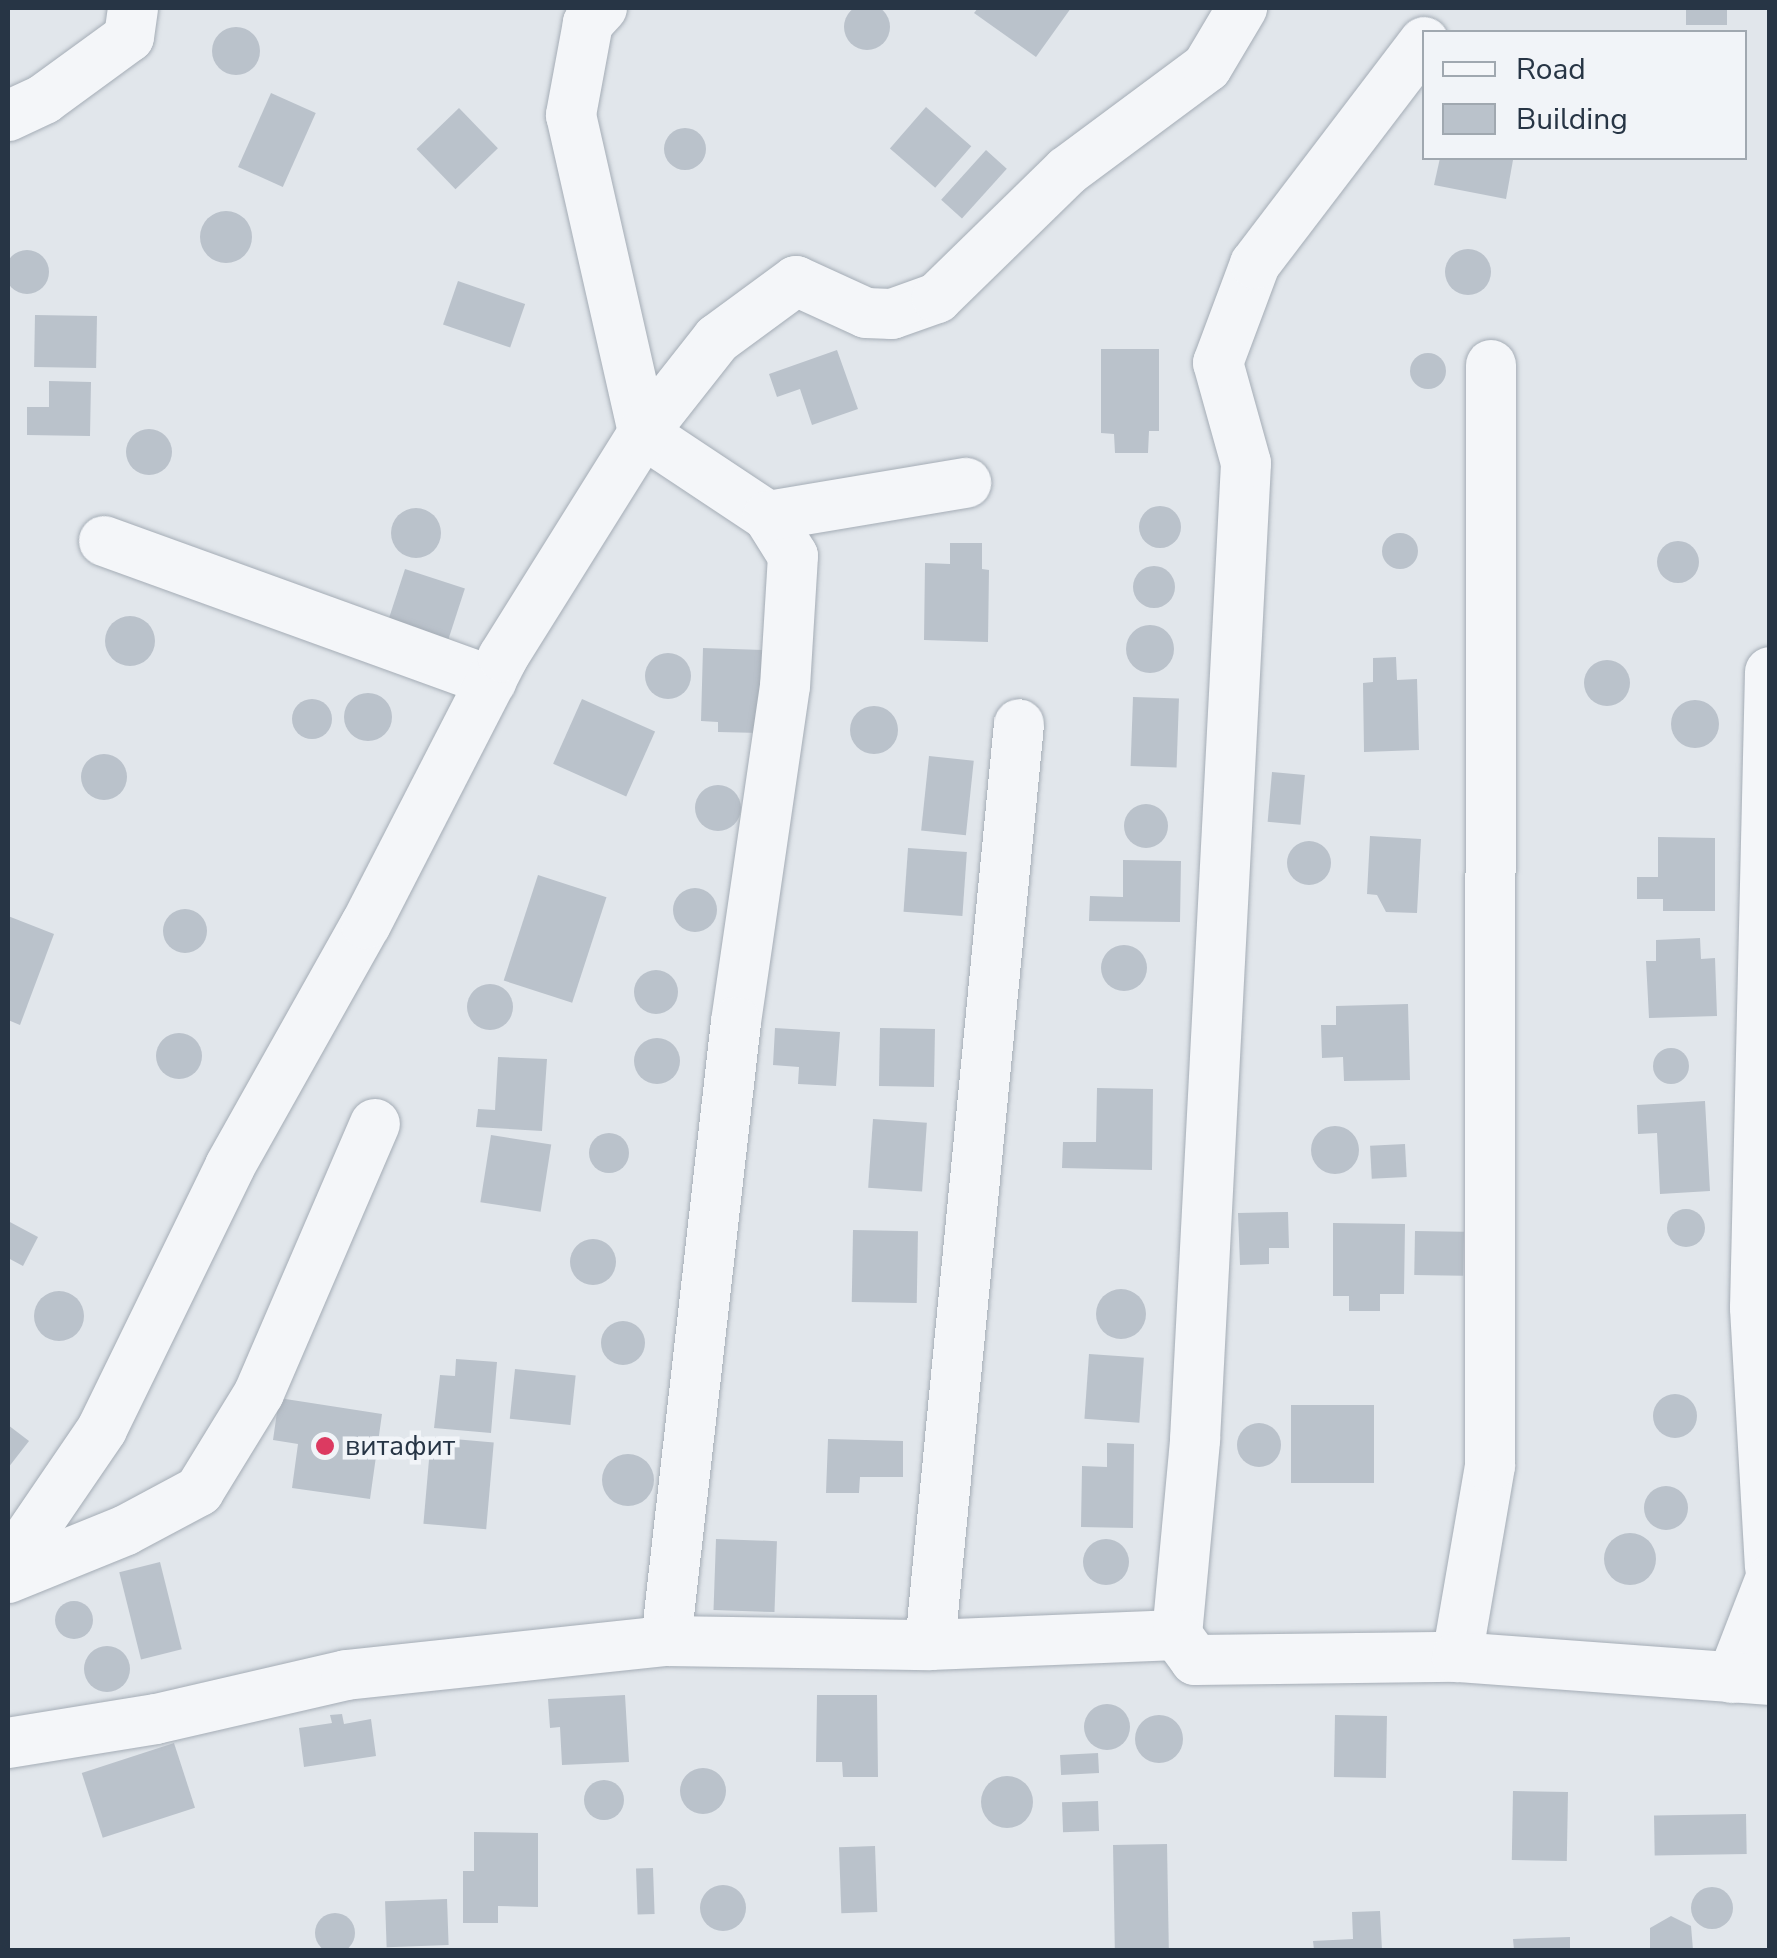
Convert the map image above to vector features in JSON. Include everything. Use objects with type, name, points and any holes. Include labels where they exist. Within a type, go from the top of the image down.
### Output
[{"type":"street","points":[[8,116],[44,98],[129,36],[132,8]]},
{"type":"street","points":[[602,8],[588,24],[571,116],[643,433],[768,516],[793,556],[785,686],[736,1022],[666,1641]]},
{"type":"street","points":[[8,1567],[102,1429],[230,1166],[366,924],[491,681],[643,433],[717,339],[796,281],[866,314],[892,314],[936,298],[1067,171],[1207,67],[1242,8]]},
{"type":"street","points":[[1434,30],[1450,8]]},
{"type":"street","points":[[1422,45],[1255,264],[1218,363],[1246,463],[1196,1440],[1178,1634],[1195,1660],[1457,1657],[1751,1679],[1770,1580]]},
{"type":"street","points":[[1457,1657],[1490,1466],[1491,364]]},
{"type":"street","points":[[768,516],[966,484]]},
{"type":"street","points":[[104,540],[491,681]]},
{"type":"street","points":[[1770,672],[1755,1308],[1770,1567]]},
{"type":"street","points":[[930,1645],[1019,724]]},
{"type":"street","points":[[8,1578],[126,1530],[199,1491],[259,1393],[375,1124]]},
{"type":"street","points":[[8,1743],[156,1719],[346,1675],[666,1641],[930,1645],[1178,1634]]},
{"type":"building","points":[[867,4],[883,11],[890,27],[883,43],[867,50],[851,43],[844,27],[851,11]]},
{"type":"building","points":[[978,8],[1071,8],[1036,57],[974,13]]},
{"type":"building","points":[[1686,8],[1727,8],[1727,25],[1686,25]]},
{"type":"building","points":[[236,27],[253,34],[260,51],[253,68],[236,75],[219,68],[212,51],[219,34]]},
{"type":"building","points":[[271,93],[316,113],[283,187],[238,167]]},
{"type":"building","points":[[926,107],[971,146],[935,188],[890,149]]},
{"type":"building","points":[[459,108],[498,148],[455,189],[417,149]]},
{"type":"building","points":[[685,128],[700,134],[706,149],[700,164],[685,170],[670,164],[664,149],[670,134]]},
{"type":"building","points":[[986,150],[1007,169],[962,219],[941,200]]},
{"type":"building","points":[[1440,160],[1513,160],[1506,199],[1434,185]]},
{"type":"building","points":[[226,211],[244,219],[252,237],[244,255],[226,263],[208,255],[200,237],[208,219]]},
{"type":"building","points":[[1468,249],[1484,256],[1491,272],[1484,288],[1468,295],[1452,288],[1445,272],[1452,256]]},
{"type":"building","points":[[27,250],[43,256],[49,272],[43,288],[27,294],[11,288],[5,272],[11,256]]},
{"type":"building","points":[[458,281],[525,304],[510,348],[443,324]]},
{"type":"building","points":[[35,315],[97,316],[96,368],[34,367]]},
{"type":"building","points":[[1101,349],[1159,349],[1159,431],[1149,431],[1148,453],[1115,453],[1114,434],[1101,433]]},
{"type":"building","points":[[837,350],[858,409],[812,425],[800,389],[777,397],[769,374]]},
{"type":"building","points":[[1428,353],[1441,358],[1446,371],[1441,384],[1428,389],[1415,384],[1410,371],[1415,358]]},
{"type":"building","points":[[49,381],[91,382],[90,436],[27,435],[27,407],[49,407]]},
{"type":"building","points":[[149,429],[165,436],[172,452],[165,468],[149,475],[133,468],[126,452],[133,436]]},
{"type":"building","points":[[1160,506],[1175,512],[1181,527],[1175,542],[1160,548],[1145,542],[1139,527],[1145,512]]},
{"type":"building","points":[[416,508],[434,515],[441,533],[434,551],[416,558],[398,551],[391,533],[398,515]]},
{"type":"building","points":[[1400,533],[1413,538],[1418,551],[1413,564],[1400,569],[1387,564],[1382,551],[1387,538]]},
{"type":"building","points":[[1678,541],[1693,547],[1699,562],[1693,577],[1678,583],[1663,577],[1657,562],[1663,547]]},
{"type":"building","points":[[950,543],[982,543],[982,569],[989,570],[988,642],[924,640],[925,563],[950,564]]},
{"type":"building","points":[[1154,566],[1169,572],[1175,587],[1169,602],[1154,608],[1139,602],[1133,587],[1139,572]]},
{"type":"building","points":[[405,569],[465,588],[447,645],[387,625]]},
{"type":"building","points":[[130,616],[148,623],[155,641],[148,659],[130,666],[112,659],[105,641],[112,623]]},
{"type":"building","points":[[1150,625],[1167,632],[1174,649],[1167,666],[1150,673],[1133,666],[1126,649],[1133,632]]},
{"type":"building","points":[[703,648],[763,650],[760,733],[718,732],[718,722],[701,721]]},
{"type":"building","points":[[668,653],[685,659],[691,676],[685,693],[668,699],[651,693],[645,676],[651,659]]},
{"type":"building","points":[[1396,657],[1397,680],[1417,679],[1419,750],[1364,752],[1363,683],[1373,682],[1373,658]]},
{"type":"building","points":[[1607,660],[1623,667],[1630,683],[1623,699],[1607,706],[1591,699],[1584,683],[1591,667]]},
{"type":"building","points":[[368,693],[385,700],[392,717],[385,734],[368,741],[351,734],[344,717],[351,700]]},
{"type":"building","points":[[1133,697],[1179,699],[1177,768],[1131,766]]},
{"type":"building","points":[[312,699],[326,705],[332,719],[326,733],[312,739],[298,733],[292,719],[298,705]]},
{"type":"building","points":[[582,699],[655,732],[626,796],[553,764]]},
{"type":"building","points":[[1695,700],[1712,707],[1719,724],[1712,741],[1695,748],[1678,741],[1671,724],[1678,707]]},
{"type":"building","points":[[874,706],[891,713],[898,730],[891,747],[874,754],[857,747],[850,730],[857,713]]},
{"type":"building","points":[[104,754],[120,761],[127,777],[120,793],[104,800],[88,793],[81,777],[88,761]]},
{"type":"building","points":[[929,756],[974,761],[966,835],[921,831]]},
{"type":"building","points":[[1272,772],[1305,775],[1301,825],[1268,822]]},
{"type":"building","points":[[718,785],[735,791],[741,808],[735,825],[718,831],[701,825],[695,808],[701,791]]},
{"type":"building","points":[[1146,804],[1161,811],[1168,826],[1161,841],[1146,848],[1131,841],[1124,826],[1131,811]]},
{"type":"building","points":[[1370,836],[1421,839],[1417,913],[1386,912],[1377,895],[1367,894]]},
{"type":"building","points":[[1658,837],[1715,838],[1715,911],[1663,911],[1663,899],[1637,899],[1637,877],[1658,877]]},
{"type":"building","points":[[1309,841],[1325,847],[1331,863],[1325,879],[1309,885],[1293,879],[1287,863],[1293,847]]},
{"type":"building","points":[[908,848],[967,852],[962,916],[904,912]]},
{"type":"building","points":[[1123,860],[1181,861],[1180,922],[1089,921],[1090,896],[1123,897]]},
{"type":"building","points":[[538,875],[606,897],[572,1003],[504,981]]},
{"type":"building","points":[[695,888],[711,894],[717,910],[711,926],[695,932],[679,926],[673,910],[679,894]]},
{"type":"building","points":[[185,909],[201,915],[207,931],[201,947],[185,953],[169,947],[163,931],[169,915]]},
{"type":"building","points":[[8,916],[54,934],[20,1025],[8,1020]]},
{"type":"building","points":[[1700,938],[1701,959],[1715,958],[1717,1016],[1649,1018],[1646,961],[1656,961],[1656,940]]},
{"type":"building","points":[[1124,945],[1140,952],[1147,968],[1140,984],[1124,991],[1108,984],[1101,968],[1108,952]]},
{"type":"building","points":[[656,970],[672,976],[678,992],[672,1008],[656,1014],[640,1008],[634,992],[640,976]]},
{"type":"building","points":[[490,984],[506,991],[513,1007],[506,1023],[490,1030],[474,1023],[467,1007],[474,991]]},
{"type":"building","points":[[1408,1004],[1410,1080],[1344,1081],[1343,1057],[1322,1058],[1321,1025],[1336,1025],[1336,1006]]},
{"type":"building","points":[[775,1028],[840,1032],[836,1086],[798,1084],[799,1067],[773,1065]]},
{"type":"building","points":[[880,1028],[935,1029],[934,1087],[879,1086]]},
{"type":"building","points":[[179,1033],[195,1040],[202,1056],[195,1072],[179,1079],[163,1072],[156,1056],[163,1040]]},
{"type":"building","points":[[657,1038],[674,1044],[680,1061],[674,1078],[657,1084],[640,1078],[634,1061],[640,1044]]},
{"type":"building","points":[[1671,1048],[1684,1053],[1689,1066],[1684,1079],[1671,1084],[1658,1079],[1653,1066],[1658,1053]]},
{"type":"building","points":[[498,1057],[547,1059],[542,1131],[476,1127],[478,1109],[495,1110]]},
{"type":"building","points":[[1097,1088],[1153,1089],[1152,1170],[1062,1168],[1063,1142],[1096,1142]]},
{"type":"building","points":[[1705,1101],[1710,1191],[1660,1194],[1657,1133],[1638,1134],[1637,1105]]},
{"type":"building","points":[[873,1119],[927,1123],[922,1192],[868,1188]]},
{"type":"building","points":[[1335,1126],[1352,1133],[1359,1150],[1352,1167],[1335,1174],[1318,1167],[1311,1150],[1318,1133]]},
{"type":"building","points":[[609,1133],[623,1139],[629,1153],[623,1167],[609,1173],[595,1167],[589,1153],[595,1139]]},
{"type":"building","points":[[491,1135],[551,1145],[541,1212],[480,1202]]},
{"type":"building","points":[[1405,1144],[1407,1177],[1372,1179],[1370,1146]]},
{"type":"building","points":[[1686,1209],[1699,1215],[1705,1228],[1699,1241],[1686,1247],[1673,1241],[1667,1228],[1673,1215]]},
{"type":"building","points":[[1288,1212],[1289,1248],[1269,1248],[1269,1264],[1240,1265],[1238,1213]]},
{"type":"building","points":[[8,1221],[38,1237],[23,1266],[8,1258]]},
{"type":"building","points":[[1333,1223],[1405,1224],[1404,1294],[1380,1294],[1380,1311],[1349,1311],[1349,1296],[1333,1296]]},
{"type":"building","points":[[853,1230],[918,1231],[917,1303],[852,1302]]},
{"type":"building","points":[[1415,1231],[1464,1232],[1463,1276],[1414,1275]]},
{"type":"building","points":[[593,1239],[609,1246],[616,1262],[609,1278],[593,1285],[577,1278],[570,1262],[577,1246]]},
{"type":"building","points":[[1121,1289],[1138,1297],[1146,1314],[1138,1331],[1121,1339],[1104,1331],[1096,1314],[1104,1297]]},
{"type":"building","points":[[59,1291],[77,1298],[84,1316],[77,1334],[59,1341],[41,1334],[34,1316],[41,1298]]},
{"type":"building","points":[[623,1321],[638,1328],[645,1343],[638,1358],[623,1365],[608,1358],[601,1343],[608,1328]]},
{"type":"building","points":[[1089,1354],[1144,1358],[1139,1423],[1084,1419]]},
{"type":"building","points":[[456,1359],[497,1362],[491,1433],[434,1428],[440,1375],[455,1376]]},
{"type":"building","points":[[515,1369],[576,1375],[570,1425],[510,1419]]},
{"type":"building","points":[[1675,1394],[1691,1400],[1697,1416],[1691,1432],[1675,1438],[1659,1432],[1653,1416],[1659,1400]]},
{"type":"building","points":[[279,1398],[382,1414],[370,1499],[292,1488],[298,1444],[273,1440]]},
{"type":"building","points":[[1291,1405],[1374,1405],[1374,1483],[1291,1483]]},
{"type":"building","points":[[1259,1423],[1275,1429],[1281,1445],[1275,1461],[1259,1467],[1243,1461],[1237,1445],[1243,1429]]},
{"type":"building","points":[[8,1425],[29,1441],[8,1468]]},
{"type":"building","points":[[431,1437],[494,1442],[486,1529],[423,1524]]},
{"type":"building","points":[[828,1439],[903,1441],[903,1477],[860,1477],[859,1493],[826,1493]]},
{"type":"building","points":[[1107,1443],[1134,1444],[1133,1528],[1081,1527],[1082,1466],[1107,1467]]},
{"type":"building","points":[[628,1454],[647,1461],[654,1480],[647,1499],[628,1506],[609,1499],[602,1480],[609,1461]]},
{"type":"building","points":[[1666,1486],[1682,1492],[1688,1508],[1682,1524],[1666,1530],[1650,1524],[1644,1508],[1650,1492]]},
{"type":"building","points":[[1630,1533],[1648,1541],[1656,1559],[1648,1577],[1630,1585],[1612,1577],[1604,1559],[1612,1541]]},
{"type":"building","points":[[716,1539],[777,1541],[774,1612],[714,1610]]},
{"type":"building","points":[[1106,1539],[1122,1546],[1129,1562],[1122,1578],[1106,1585],[1090,1578],[1083,1562],[1090,1546]]},
{"type":"building","points":[[160,1562],[182,1649],[141,1659],[119,1572]]},
{"type":"building","points":[[74,1601],[87,1607],[93,1620],[87,1633],[74,1639],[61,1633],[55,1620],[61,1607]]},
{"type":"building","points":[[107,1646],[124,1652],[130,1669],[124,1686],[107,1692],[90,1686],[84,1669],[90,1652]]},
{"type":"building","points":[[625,1695],[629,1762],[562,1765],[560,1727],[550,1728],[548,1699]]},
{"type":"building","points":[[817,1695],[877,1695],[878,1777],[843,1777],[842,1762],[816,1762]]},
{"type":"building","points":[[1107,1704],[1123,1711],[1130,1727],[1123,1743],[1107,1750],[1091,1743],[1084,1727],[1091,1711]]},
{"type":"building","points":[[342,1714],[344,1724],[371,1719],[376,1756],[304,1767],[299,1728],[332,1723],[330,1715]]},
{"type":"building","points":[[1159,1715],[1176,1722],[1183,1739],[1176,1756],[1159,1763],[1142,1756],[1135,1739],[1142,1722]]},
{"type":"building","points":[[1335,1715],[1387,1716],[1386,1778],[1334,1777]]},
{"type":"building","points":[[174,1743],[195,1808],[103,1838],[82,1773]]},
{"type":"building","points":[[1098,1753],[1099,1773],[1061,1775],[1060,1755]]},
{"type":"building","points":[[703,1768],[719,1775],[726,1791],[719,1807],[703,1814],[687,1807],[680,1791],[687,1775]]},
{"type":"building","points":[[1007,1776],[1025,1784],[1033,1802],[1025,1820],[1007,1828],[989,1820],[981,1802],[989,1784]]},
{"type":"building","points":[[604,1780],[618,1786],[624,1800],[618,1814],[604,1820],[590,1814],[584,1800],[590,1786]]},
{"type":"building","points":[[1513,1791],[1568,1792],[1567,1861],[1512,1860]]},
{"type":"building","points":[[1098,1801],[1099,1831],[1063,1832],[1062,1802]]},
{"type":"building","points":[[1746,1814],[1747,1854],[1655,1856],[1654,1816]]},
{"type":"building","points":[[474,1832],[538,1833],[538,1907],[498,1906],[498,1923],[463,1923],[463,1871],[474,1871]]},
{"type":"building","points":[[1167,1844],[1169,1950],[1115,1950],[1113,1845]]},
{"type":"building","points":[[875,1846],[877,1912],[841,1913],[839,1847]]},
{"type":"building","points":[[653,1868],[655,1914],[638,1915],[636,1869]]},
{"type":"building","points":[[723,1885],[739,1892],[746,1908],[739,1924],[723,1931],[707,1924],[700,1908],[707,1892]]},
{"type":"building","points":[[1712,1887],[1727,1893],[1733,1908],[1727,1923],[1712,1929],[1697,1923],[1691,1908],[1697,1893]]},
{"type":"building","points":[[447,1899],[449,1945],[387,1947],[385,1901]]},
{"type":"building","points":[[1380,1911],[1382,1950],[1314,1950],[1313,1941],[1353,1939],[1352,1912]]},
{"type":"building","points":[[335,1913],[349,1919],[355,1933],[349,1947],[335,1953],[321,1947],[315,1933],[321,1919]]},
{"type":"building","points":[[1671,1916],[1691,1926],[1693,1950],[1650,1950],[1650,1928]]},
{"type":"building","points":[[1570,1937],[1570,1950],[1514,1950],[1513,1939]]},
{"type":"place","name":"витафит","points":[[325,1446]]}]
